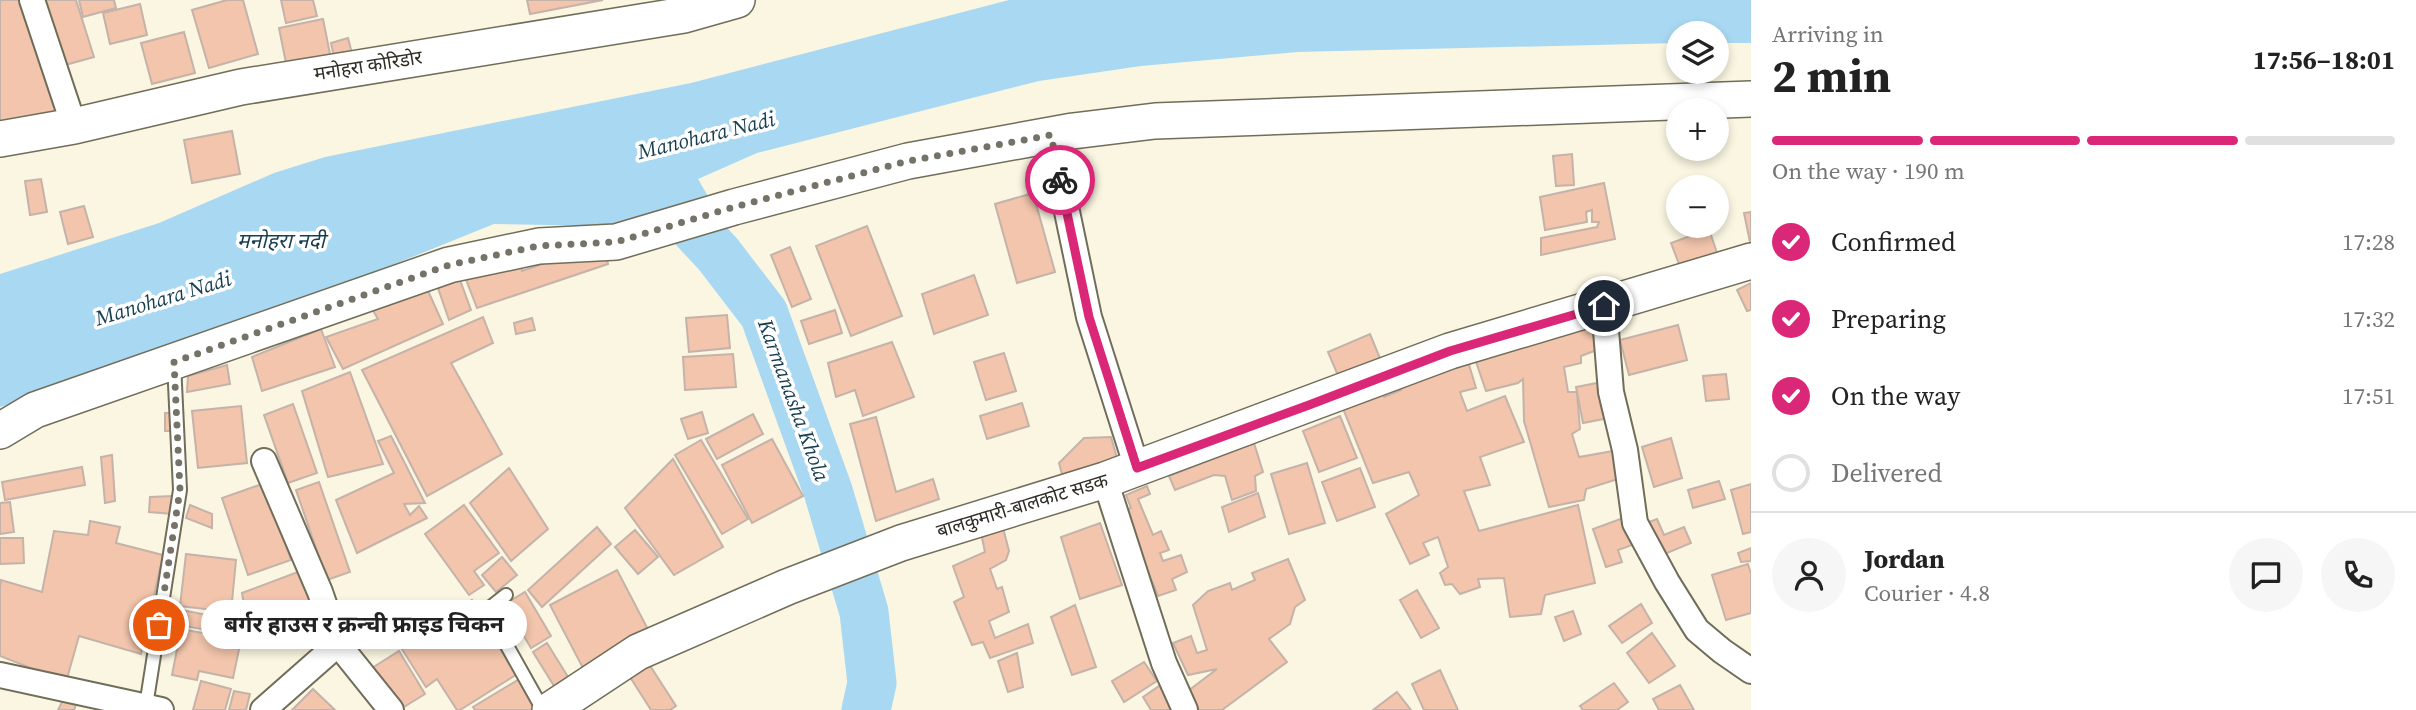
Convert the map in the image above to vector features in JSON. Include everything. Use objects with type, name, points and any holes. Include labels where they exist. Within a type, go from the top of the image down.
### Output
[{"type":"main road","name":"मनोहरा कोरिडोर","points":[[0,139],[74,126],[241,87],[684,15],[737,0]]},
{"type":"main road","points":[[0,431],[35,410],[449,265],[538,246],[616,242],[734,207],[908,161],[1051,135],[1154,121],[1751,99]]},
{"type":"main road","name":"बालकुमारी-बालकोट सडक","points":[[550,710],[638,652],[787,587],[901,543],[1105,480],[1450,351],[1751,261]]},
{"type":"street","points":[[32,0],[74,126]]},
{"type":"street","points":[[1051,135],[1089,317],[1137,468]]},
{"type":"street","points":[[1604,306],[1611,392],[1625,450],[1634,523],[1698,630],[1722,652],[1751,671]]},
{"type":"street","points":[[264,461],[320,592],[338,644],[391,710]]},
{"type":"street","points":[[1105,480],[1164,663],[1185,710]]},
{"type":"street","points":[[263,710],[338,644]]},
{"type":"street","points":[[0,675],[153,708]]},
{"type":"lane","points":[[153,708],[180,490],[174,362]]},
{"type":"lane","points":[[506,595],[487,610],[542,710]]},
{"type":"water","name":"मनोहरा नदी","points":[[1009,0],[1751,0],[1751,43],[1729,43],[1729,21],[1666,21],[1666,43],[1297,52],[1141,66],[1039,81],[757,153],[698,179],[709,198],[602,226],[494,224],[214,337],[0,407],[0,274],[159,223],[274,173],[325,157],[691,83]]},
{"type":"building","points":[[0,0],[23,0],[63,118],[0,125]]},
{"type":"building","points":[[37,0],[76,0],[94,57],[58,67]]},
{"type":"building","points":[[79,0],[114,0],[116,8],[83,17]]},
{"type":"building","points":[[227,0],[243,0],[258,54],[209,68],[192,10]]},
{"type":"building","points":[[281,0],[313,0],[317,16],[286,23]]},
{"type":"building","points":[[527,0],[603,0],[530,14]]},
{"type":"building","points":[[140,4],[147,35],[110,44],[103,13]]},
{"type":"building","points":[[323,19],[331,59],[287,68],[279,28]]},
{"type":"building","points":[[184,32],[195,73],[152,84],[141,43]]},
{"type":"building","points":[[348,38],[353,57],[335,62],[331,43]]},
{"type":"building","points":[[232,131],[240,174],[192,183],[184,140]]},
{"type":"building","points":[[1572,154],[1574,185],[1556,186],[1553,156]]},
{"type":"building","points":[[41,179],[47,212],[30,215],[25,181]]},
{"type":"building","points":[[1604,183],[1615,239],[1541,255],[1541,238],[1597,227],[1599,222],[1592,222],[1592,210],[1586,212],[1587,222],[1545,230],[1540,197]]},
{"type":"building","points":[[1033,193],[1055,272],[1017,283],[995,204]]},
{"type":"building","points":[[84,206],[93,237],[68,244],[60,212]]},
{"type":"building","points":[[1751,212],[1751,247],[1744,213]]},
{"type":"building","points":[[867,226],[902,316],[851,336],[816,246]]},
{"type":"building","points":[[1685,238],[1712,238],[1719,259],[1682,272],[1671,243]]},
{"type":"building","points":[[604,243],[608,264],[477,308],[465,277],[519,253],[522,271]]},
{"type":"building","points":[[790,247],[811,299],[792,307],[771,255]]},
{"type":"building","points":[[974,275],[988,315],[934,334],[922,294]]},
{"type":"building","points":[[460,280],[471,310],[449,320],[438,288]]},
{"type":"building","points":[[424,282],[443,324],[343,369],[326,337],[378,319],[369,304]]},
{"type":"building","points":[[1751,283],[1751,310],[1747,311],[1737,290]]},
{"type":"building","points":[[835,310],[842,333],[809,344],[801,321]]},
{"type":"building","points":[[727,315],[730,348],[689,352],[686,318]]},
{"type":"building","points":[[483,317],[493,343],[451,363],[502,454],[427,496],[362,370]]},
{"type":"building","points":[[1596,317],[1605,347],[1581,356],[1581,363],[1564,367],[1568,392],[1577,392],[1580,429],[1572,434],[1579,457],[1619,450],[1621,478],[1586,489],[1584,500],[1549,507],[1524,421],[1523,379],[1518,383],[1486,391],[1474,356]]},
{"type":"building","points":[[532,318],[535,330],[516,334],[514,323]]},
{"type":"building","points":[[1678,325],[1687,360],[1629,375],[1620,340]]},
{"type":"building","points":[[321,329],[335,367],[262,391],[252,357]]},
{"type":"building","points":[[1370,334],[1384,368],[1342,385],[1328,352]]},
{"type":"building","points":[[892,342],[914,397],[863,416],[855,390],[836,397],[828,363]]},
{"type":"building","points":[[1004,353],[1016,391],[986,400],[974,362]]},
{"type":"building","points":[[733,354],[736,387],[685,390],[683,357]]},
{"type":"building","points":[[1467,358],[1476,388],[1460,392],[1467,411],[1505,396],[1524,442],[1480,457],[1490,485],[1464,491],[1479,531],[1578,505],[1595,583],[1545,595],[1541,614],[1510,617],[1504,578],[1478,579],[1480,587],[1460,594],[1452,584],[1445,585],[1440,573],[1448,567],[1438,537],[1423,543],[1429,555],[1410,564],[1386,514],[1419,495],[1409,472],[1373,483],[1342,406],[1380,390],[1384,397],[1401,390],[1400,383]]},
{"type":"building","points":[[227,365],[230,384],[187,392],[188,376]]},
{"type":"building","points":[[350,372],[383,464],[328,477],[302,391]]},
{"type":"building","points":[[1726,374],[1729,399],[1706,401],[1703,376]]},
{"type":"building","points":[[1602,382],[1609,418],[1583,423],[1576,387]]},
{"type":"building","points":[[1022,403],[1029,426],[987,439],[980,416]]},
{"type":"building","points":[[293,404],[317,473],[288,483],[264,415]]},
{"type":"building","points":[[241,406],[247,463],[198,468],[192,411]]},
{"type":"building","points":[[702,412],[708,433],[688,439],[681,419]]},
{"type":"building","points":[[165,413],[173,413],[173,431],[165,431]]},
{"type":"building","points":[[753,414],[763,434],[717,459],[706,439]]},
{"type":"building","points":[[1340,416],[1357,458],[1319,472],[1303,431]]},
{"type":"building","points":[[876,417],[896,492],[933,479],[939,499],[876,521],[850,424]]},
{"type":"building","points":[[391,436],[425,503],[404,504],[410,515],[419,506],[427,518],[357,553],[336,500],[394,473],[378,441]]},
{"type":"building","points":[[1111,437],[1121,472],[1066,489],[1059,463],[1084,438]]},
{"type":"building","points":[[1671,438],[1682,478],[1654,487],[1642,447]]},
{"type":"building","points":[[772,439],[803,496],[752,523],[722,465]]},
{"type":"building","points":[[701,440],[748,519],[722,534],[675,455]]},
{"type":"building","points":[[1254,443],[1263,472],[1255,476],[1256,491],[1232,500],[1225,476],[1214,475],[1175,490],[1169,476]]},
{"type":"building","points":[[112,455],[115,501],[105,503],[101,457]]},
{"type":"building","points":[[673,459],[723,547],[674,575],[625,508]]},
{"type":"building","points":[[1307,463],[1325,523],[1289,534],[1271,474]]},
{"type":"building","points":[[82,467],[85,485],[5,500],[2,482]]},
{"type":"building","points":[[509,468],[548,529],[511,561],[470,503]]},
{"type":"building","points":[[1360,468],[1375,507],[1337,521],[1322,482]]},
{"type":"building","points":[[1719,481],[1725,499],[1693,508],[1688,490]]},
{"type":"building","points":[[319,482],[350,572],[327,580],[296,490]]},
{"type":"building","points":[[265,483],[291,560],[248,575],[222,498]]},
{"type":"building","points":[[1751,484],[1751,532],[1743,534],[1731,490]]},
{"type":"building","points":[[1147,486],[1150,494],[1138,499],[1153,535],[1161,531],[1169,550],[1160,553],[1163,561],[1181,555],[1187,572],[1172,579],[1176,590],[1158,596],[1123,511],[1131,508],[1126,495]]},
{"type":"building","points":[[1258,493],[1265,517],[1229,532],[1222,507]]},
{"type":"building","points":[[172,496],[172,514],[149,512],[150,497]]},
{"type":"building","points":[[10,502],[14,532],[0,534],[0,503]]},
{"type":"building","points":[[190,505],[212,514],[212,528],[186,518]]},
{"type":"building","points":[[464,505],[499,553],[474,571],[484,585],[469,595],[425,534]]},
{"type":"building","points":[[1623,518],[1632,545],[1618,550],[1622,562],[1606,567],[1593,529]]},
{"type":"building","points":[[1657,519],[1664,535],[1684,527],[1691,543],[1655,558],[1641,525]]},
{"type":"building","points":[[90,521],[120,527],[116,543],[163,555],[141,654],[79,636],[66,682],[0,656],[1,580],[42,592],[54,531],[88,535]]},
{"type":"building","points":[[1100,523],[1122,585],[1080,599],[1061,537]]},
{"type":"building","points":[[1002,524],[1009,551],[1006,560],[990,569],[997,589],[1002,587],[1009,612],[989,621],[995,638],[1028,624],[1033,643],[990,658],[983,642],[972,645],[954,602],[964,597],[953,566],[985,552],[981,533]]},
{"type":"building","points":[[597,527],[611,544],[542,607],[528,590]]},
{"type":"building","points":[[635,530],[658,557],[638,574],[615,547]]},
{"type":"building","points":[[0,538],[23,538],[24,563],[0,564]]},
{"type":"building","points":[[1751,548],[1751,561],[1741,562],[1738,553]]},
{"type":"building","points":[[186,554],[236,560],[231,612],[180,606]]},
{"type":"building","points":[[502,557],[517,575],[496,592],[482,575]]},
{"type":"building","points":[[1288,559],[1305,600],[1295,607],[1290,624],[1269,639],[1287,662],[1222,710],[1196,710],[1184,694],[1217,669],[1188,675],[1173,643],[1191,636],[1197,653],[1207,650],[1193,605],[1208,591],[1230,583],[1232,590],[1255,580],[1252,573]]},
{"type":"building","points":[[1748,564],[1751,574],[1751,613],[1726,620],[1712,575]]},
{"type":"building","points":[[303,570],[324,630],[282,626],[249,636],[242,593]]},
{"type":"building","points":[[617,570],[652,637],[585,672],[550,605]]},
{"type":"building","points":[[1417,590],[1439,628],[1421,638],[1400,600]]},
{"type":"building","points":[[525,592],[551,636],[531,648],[505,604]]},
{"type":"building","points":[[472,600],[519,673],[457,710],[437,679],[426,687],[400,646]]},
{"type":"building","points":[[1641,604],[1652,623],[1622,643],[1609,626]]},
{"type":"building","points":[[1075,605],[1096,667],[1072,675],[1051,617]]},
{"type":"building","points":[[182,610],[242,622],[240,636],[179,625]]},
{"type":"building","points":[[1573,611],[1581,634],[1564,641],[1555,617]]},
{"type":"building","points":[[181,629],[241,640],[233,678],[199,671],[197,680],[172,675]]},
{"type":"building","points":[[1652,633],[1675,666],[1649,683],[1627,653]]},
{"type":"building","points":[[547,643],[573,685],[559,694],[533,652]]},
{"type":"building","points":[[399,651],[425,694],[399,710],[372,668]]},
{"type":"building","points":[[1017,653],[1023,687],[1008,692],[998,661]]},
{"type":"building","points":[[1144,662],[1157,681],[1124,702],[1112,681]]},
{"type":"building","points":[[649,664],[676,706],[670,710],[651,710],[630,677]]},
{"type":"building","points":[[1440,670],[1458,710],[1424,710],[1412,684]]},
{"type":"building","points":[[521,678],[539,707],[534,710],[475,710],[473,707]]},
{"type":"building","points":[[201,681],[231,689],[225,710],[193,710]]},
{"type":"building","points":[[1614,683],[1628,702],[1617,710],[1583,710],[1580,706]]},
{"type":"building","points":[[1162,684],[1177,710],[1151,710],[1143,697]]},
{"type":"building","points":[[1680,685],[1694,710],[1659,710],[1653,699]]},
{"type":"building","points":[[313,689],[335,710],[292,710]]},
{"type":"building","points":[[234,691],[250,694],[246,710],[229,710]]},
{"type":"building","points":[[1397,692],[1411,710],[1373,710]]},
{"type":"building","points":[[64,698],[77,702],[74,710],[58,710]]},
{"type":"waterway","name":"Karmanasha Khola","points":[[649,192],[674,207],[718,254],[764,314],[828,491],[864,612],[872,683],[866,710]]},
{"type":"way so far","points":[[159,625],[180,490],[174,362],[449,265],[538,246],[616,242],[734,207],[908,161],[1051,135],[1060,180]]},
{"type":"place","name":"बर्गर हाउस र क्रन्ची फ्राइड चिकन","points":[[159,625]]},
{"type":"route","points":[[1060,180],[1089,317],[1137,468],[1450,351],[1604,306]]},
{"type":"water label","name":"Manohara Nadi","points":[[706,135]]},
{"type":"water label","name":"Manohara Nadi","points":[[163,298]]}]
